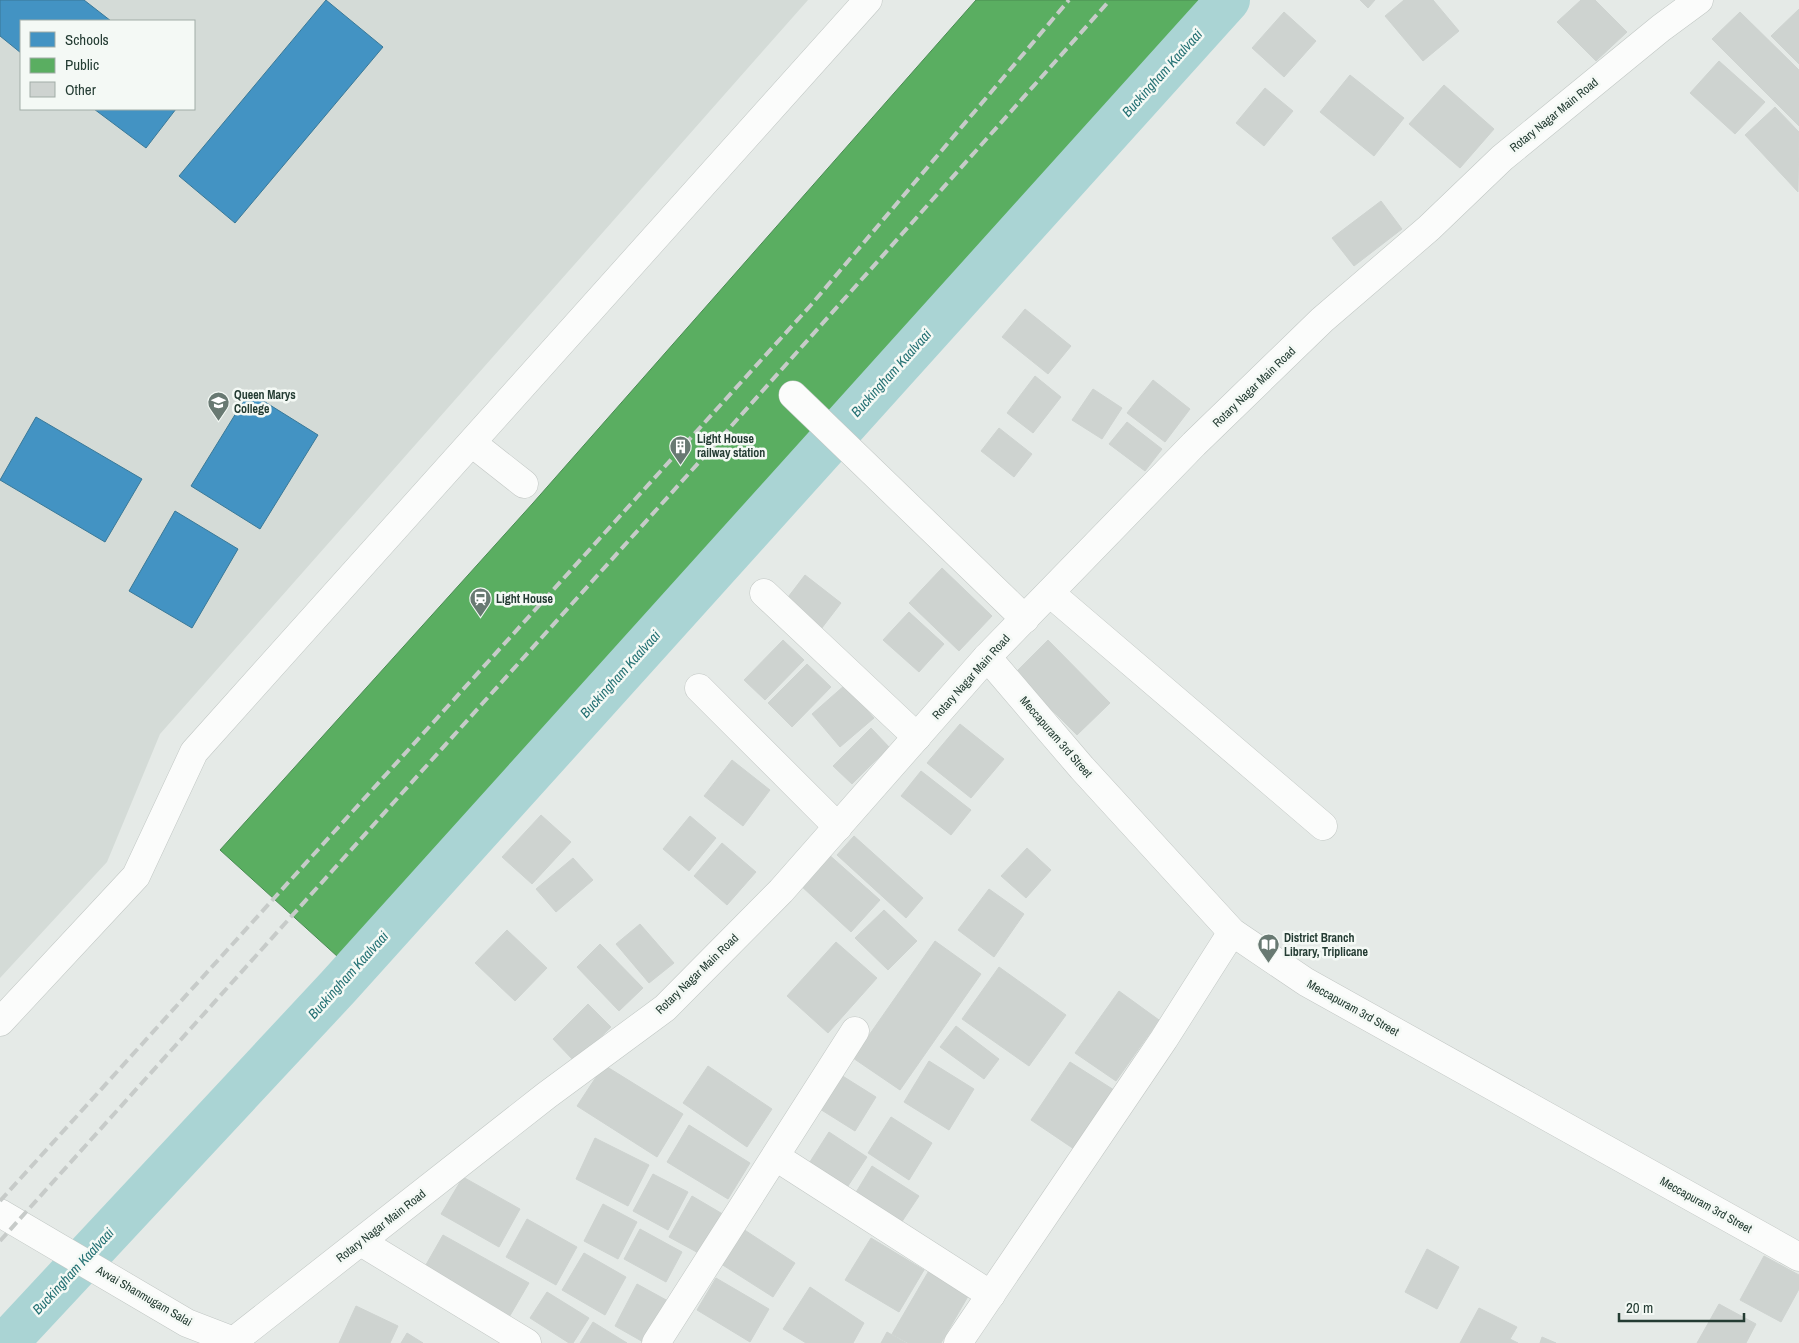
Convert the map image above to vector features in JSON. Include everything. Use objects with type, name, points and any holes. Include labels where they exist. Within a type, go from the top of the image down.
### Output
[{"type":"street","points":[[0,1022],[136,876],[194,752],[868,0]]},
{"type":"street","name":"Rotary Nagar Main Road","points":[[235,1342],[547,1095],[665,1008],[781,891],[987,657],[1194,444],[1322,320],[1430,228],[1502,158],[1661,28],[1699,0]]},
{"type":"street","points":[[793,395],[1026,619]]},
{"type":"street","points":[[472,443],[524,484]]},
{"type":"street","points":[[764,593],[917,737]]},
{"type":"street","points":[[1050,593],[1323,826]]},
{"type":"street","name":"Meccapuram 3rd Street","points":[[987,657],[1082,768],[1232,932],[1306,982],[1799,1257]]},
{"type":"street","points":[[699,688],[838,827]]},
{"type":"street","points":[[958,1343],[1164,1039],[1232,932]]},
{"type":"street","points":[[656,1343],[855,1031]]},
{"type":"street","points":[[776,1157],[991,1295]]},
{"type":"street","name":"Avvai Shanmugam Salai","points":[[0,1213],[187,1323],[235,1342]]},
{"type":"street","points":[[361,1242],[527,1343]]},
{"type":"shaded area","name":"Queen Marys College","points":[[0,0],[808,0],[160,734],[107,862],[0,978]]},
{"type":"building: Schools","points":[[0,0],[84,0],[110,20],[20,20],[20,52],[0,36]]},
{"type":"building: Schools","points":[[326,0],[383,47],[235,223],[179,176]]},
{"type":"building: Schools","points":[[95,110],[175,110],[146,148]]},
{"type":"building: Schools","points":[[249,392],[318,435],[260,529],[191,486]]},
{"type":"building: Schools","points":[[36,417],[142,479],[105,542],[0,480]]},
{"type":"building: Schools","points":[[175,511],[238,549],[192,628],[129,591]]},
{"type":"building: Public","name":"Light House railway station","points":[[976,0],[1208,0],[349,967],[220,850],[533,503]]},
{"type":"building: Other","points":[[1360,0],[1375,0],[1368,8]]},
{"type":"building: Other","points":[[1404,0],[1433,0],[1459,31],[1423,61],[1385,16]]},
{"type":"building: Other","points":[[1581,0],[1595,0],[1627,32],[1596,61],[1557,22]]},
{"type":"building: Other","points":[[1799,9],[1799,64],[1771,36]]},
{"type":"building: Other","points":[[1284,12],[1316,41],[1284,77],[1252,48]]},
{"type":"building: Other","points":[[1740,12],[1799,70],[1799,126],[1712,39]]},
{"type":"building: Other","points":[[1719,61],[1765,102],[1735,134],[1690,93]]},
{"type":"building: Other","points":[[1350,75],[1404,118],[1374,156],[1320,112]]},
{"type":"building: Other","points":[[1444,85],[1494,129],[1460,168],[1409,124]]},
{"type":"building: Other","points":[[1265,88],[1293,111],[1264,146],[1236,123]]},
{"type":"building: Other","points":[[1775,107],[1799,132],[1798,192],[1745,135]]},
{"type":"building: Other","points":[[1381,201],[1402,229],[1354,266],[1332,238]]},
{"type":"building: Other","points":[[1025,309],[1071,346],[1048,374],[1002,337]]},
{"type":"building: Other","points":[[1035,376],[1061,397],[1033,433],[1007,413]]},
{"type":"building: Other","points":[[1153,380],[1190,409],[1165,442],[1127,413]]},
{"type":"building: Other","points":[[1093,389],[1122,408],[1102,439],[1072,420]]},
{"type":"building: Other","points":[[1127,422],[1162,449],[1145,471],[1109,444]]},
{"type":"building: Other","points":[[999,428],[1032,454],[1014,477],[981,451]]},
{"type":"building: Other","points":[[942,568],[992,616],[959,651],[909,603]]},
{"type":"building: Other","points":[[805,575],[841,603],[818,633],[782,605]]},
{"type":"building: Other","points":[[909,612],[944,644],[919,672],[883,640]]},
{"type":"building: Other","points":[[783,640],[804,660],[765,700],[744,680]]},
{"type":"building: Other","points":[[1048,640],[1110,703],[1077,735],[1015,673]]},
{"type":"building: Other","points":[[807,664],[831,687],[792,727],[768,703]]},
{"type":"building: Other","points":[[845,685],[874,718],[840,747],[812,714]]},
{"type":"building: Other","points":[[960,724],[1004,759],[971,798],[927,763]]},
{"type":"building: Other","points":[[871,728],[889,747],[852,784],[833,766]]},
{"type":"building: Other","points":[[732,760],[770,790],[743,826],[704,796]]},
{"type":"building: Other","points":[[921,771],[971,810],[951,835],[901,796]]},
{"type":"building: Other","points":[[541,815],[571,842],[532,884],[502,857]]},
{"type":"building: Other","points":[[690,816],[716,838],[689,871],[663,849]]},
{"type":"building: Other","points":[[854,836],[923,898],[906,918],[837,855]]},
{"type":"building: Other","points":[[722,843],[756,872],[727,905],[694,876]]},
{"type":"building: Other","points":[[1027,848],[1051,870],[1026,898],[1001,876]]},
{"type":"building: Other","points":[[827,853],[880,900],[851,932],[799,884]]},
{"type":"building: Other","points":[[573,858],[593,880],[556,912],[536,889]]},
{"type":"building: Other","points":[[989,889],[1024,914],[994,957],[958,930]]},
{"type":"building: Other","points":[[884,910],[917,941],[888,970],[855,938]]},
{"type":"building: Other","points":[[640,924],[674,963],[649,983],[616,944]]},
{"type":"building: Other","points":[[507,930],[547,968],[515,1001],[475,963]]},
{"type":"building: Other","points":[[935,941],[981,974],[900,1090],[853,1058]]},
{"type":"building: Other","points":[[836,942],[877,978],[828,1033],[787,996]]},
{"type":"building: Other","points":[[600,944],[643,988],[619,1011],[577,967]]},
{"type":"building: Other","points":[[999,967],[1066,1015],[1029,1066],[962,1019]]},
{"type":"building: Other","points":[[1119,991],[1159,1020],[1116,1081],[1075,1053]]},
{"type":"building: Other","points":[[588,1004],[611,1027],[575,1062],[553,1039]]},
{"type":"building: Other","points":[[956,1026],[999,1059],[984,1079],[940,1047]]},
{"type":"building: Other","points":[[929,1061],[974,1089],[949,1130],[904,1102]]},
{"type":"building: Other","points":[[1070,1062],[1114,1090],[1074,1149],[1031,1120]]},
{"type":"building: Other","points":[[604,1065],[683,1114],[657,1157],[577,1106]]},
{"type":"building: Other","points":[[708,1066],[772,1109],[747,1147],[683,1103]]},
{"type":"building: Other","points":[[833,1070],[876,1097],[855,1131],[812,1104]]},
{"type":"building: Other","points":[[891,1117],[932,1143],[909,1180],[868,1153]]},
{"type":"building: Other","points":[[689,1125],[750,1163],[728,1199],[667,1162]]},
{"type":"building: Other","points":[[829,1132],[867,1157],[846,1189],[808,1165]]},
{"type":"building: Other","points":[[595,1138],[649,1165],[628,1206],[576,1179]]},
{"type":"building: Other","points":[[872,1166],[919,1196],[901,1223],[855,1194]]},
{"type":"building: Other","points":[[653,1174],[688,1192],[668,1230],[633,1211]]},
{"type":"building: Other","points":[[463,1177],[520,1209],[499,1247],[441,1214]]},
{"type":"building: Other","points":[[692,1196],[726,1216],[704,1256],[669,1237]]},
{"type":"building: Other","points":[[603,1204],[637,1222],[618,1259],[584,1241]]},
{"type":"building: Other","points":[[527,1219],[577,1247],[556,1285],[506,1257]]},
{"type":"building: Other","points":[[740,1227],[795,1263],[773,1297],[718,1262]]},
{"type":"building: Other","points":[[640,1229],[682,1252],[666,1282],[624,1259]]},
{"type":"building: Other","points":[[443,1235],[529,1283],[508,1319],[423,1270]]},
{"type":"building: Other","points":[[871,1238],[924,1270],[899,1312],[845,1280]]},
{"type":"building: Other","points":[[1427,1249],[1459,1267],[1437,1309],[1405,1292]]},
{"type":"building: Other","points":[[584,1253],[626,1277],[605,1315],[562,1290]]},
{"type":"building: Other","points":[[1764,1256],[1799,1275],[1799,1289],[1781,1322],[1740,1300]]},
{"type":"building: Other","points":[[934,1262],[974,1286],[941,1343],[908,1343],[892,1334]]},
{"type":"building: Other","points":[[716,1278],[769,1309],[750,1342],[697,1310]]},
{"type":"building: Other","points":[[637,1284],[668,1301],[645,1343],[615,1326]]},
{"type":"building: Other","points":[[810,1287],[864,1323],[853,1343],[806,1343],[783,1329]]},
{"type":"building: Other","points":[[547,1292],[589,1318],[573,1343],[569,1343],[530,1318]]},
{"type":"building: Other","points":[[1719,1304],[1756,1324],[1746,1343],[1697,1343]]},
{"type":"building: Other","points":[[356,1306],[398,1326],[390,1343],[339,1343]]},
{"type":"building: Other","points":[[1479,1308],[1517,1327],[1510,1339],[1518,1343],[1460,1343]]},
{"type":"building: Other","points":[[593,1322],[627,1343],[580,1343]]},
{"type":"building: Other","points":[[887,1332],[906,1343],[881,1343]]},
{"type":"building: Other","points":[[407,1333],[423,1343],[401,1343]]},
{"type":"building: Other","points":[[1542,1337],[1556,1343],[1540,1343]]},
{"type":"waterway","name":"Buckingham Kaalvaai","points":[[6,1343],[338,987],[1228,0]]},
{"type":"railway","points":[[0,1201],[811,305],[1069,0]]},
{"type":"railway","points":[[0,1241],[710,450],[1110,0]]},
{"type":"place","name":"Queen Marys College","points":[[218,421]]},
{"type":"place","name":"Light House railway station","points":[[681,465]]},
{"type":"place","name":"Light House","points":[[480,618]]},
{"type":"place","name":"District Branch Library, Triplicane","points":[[1268,964]]}]
